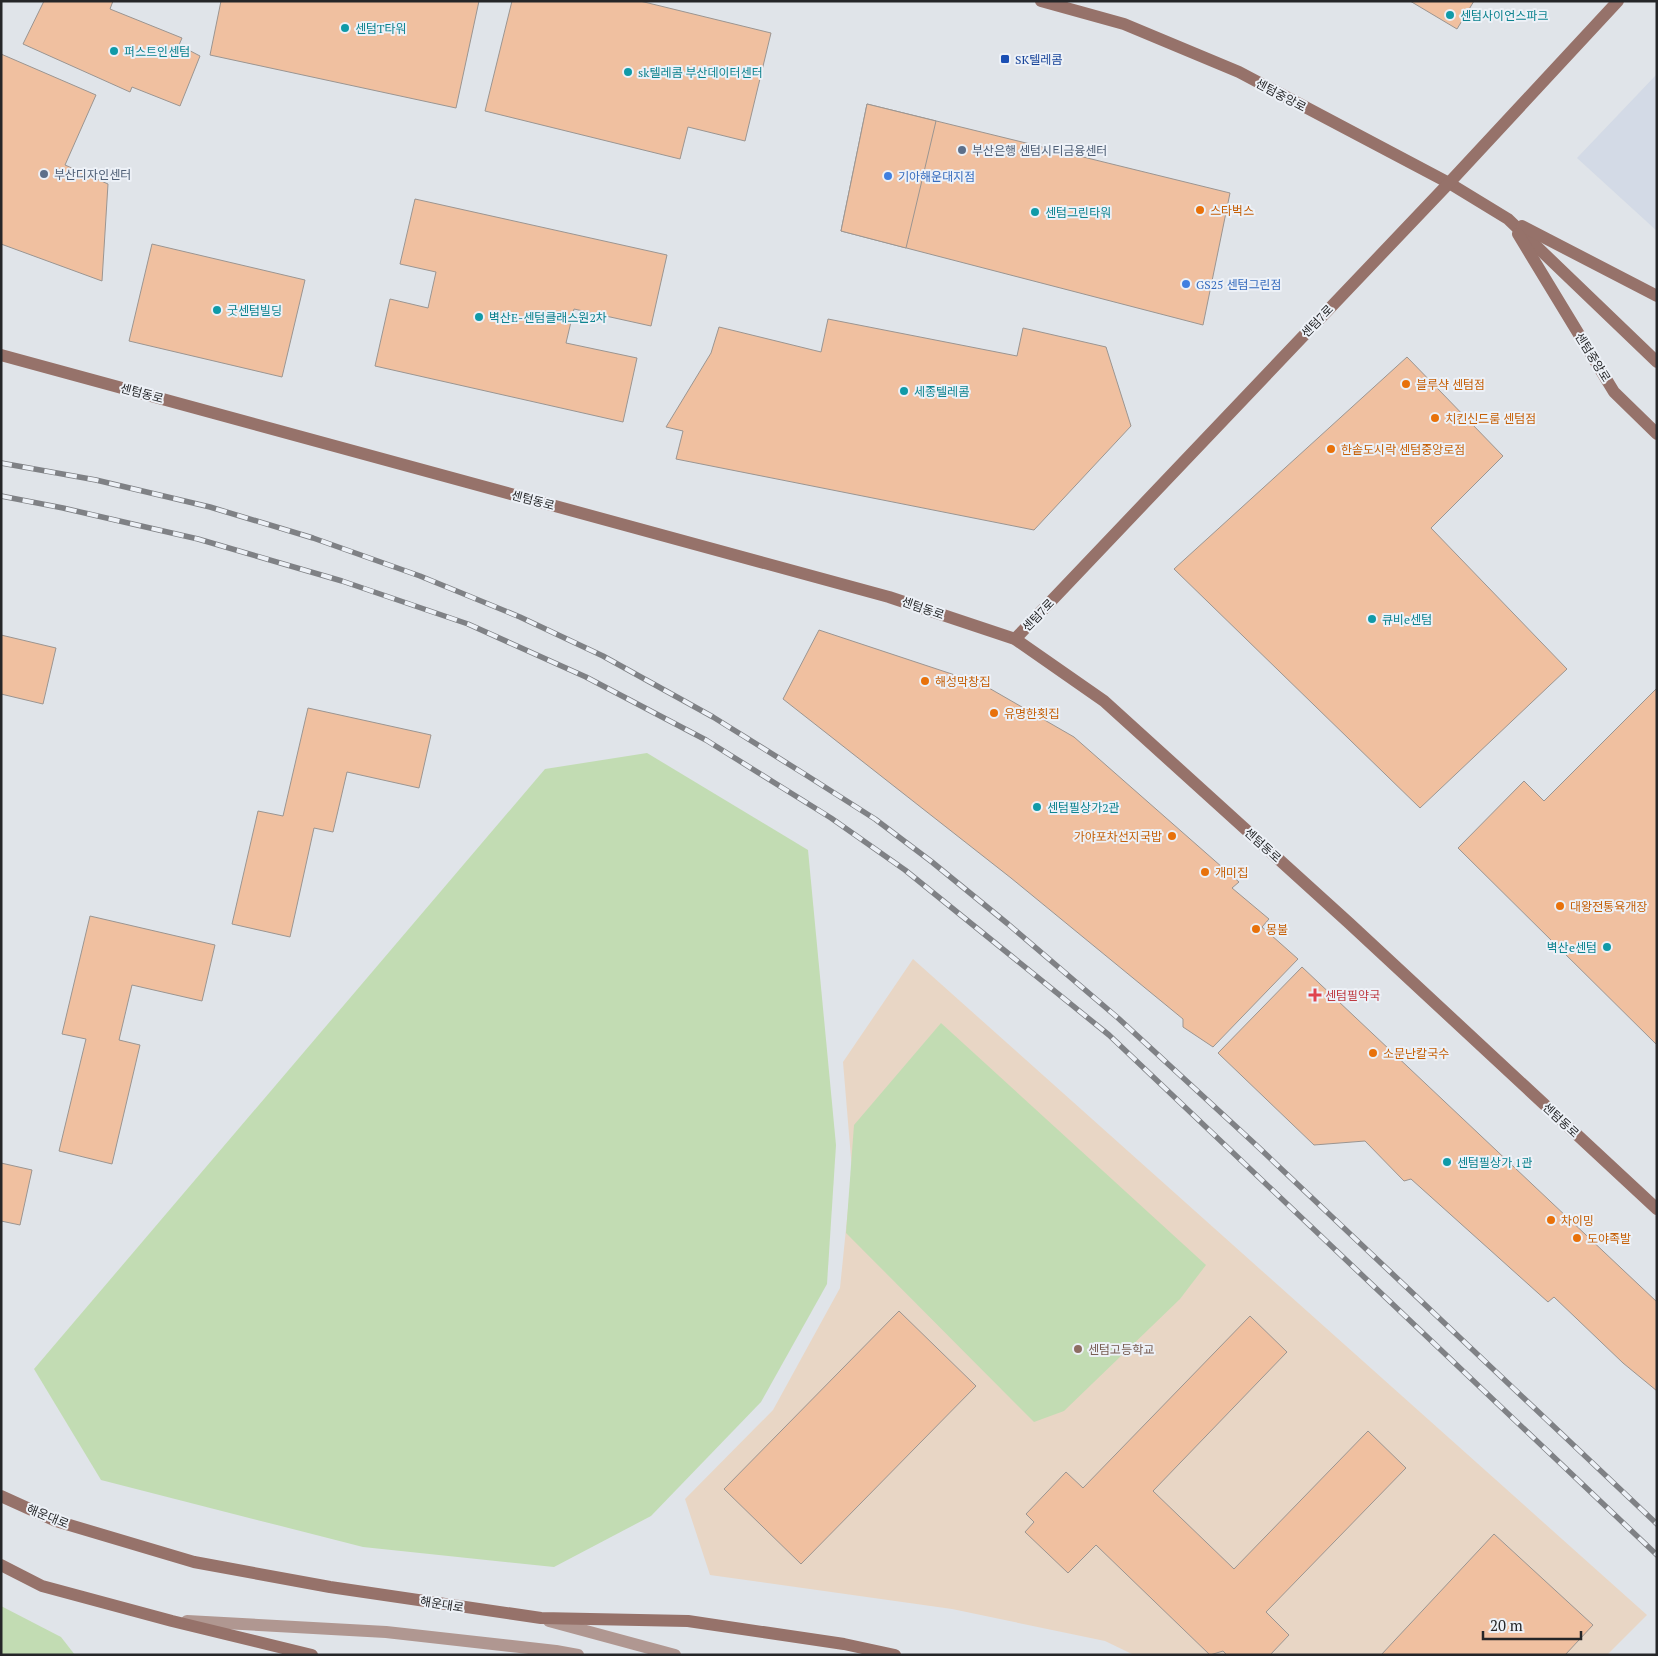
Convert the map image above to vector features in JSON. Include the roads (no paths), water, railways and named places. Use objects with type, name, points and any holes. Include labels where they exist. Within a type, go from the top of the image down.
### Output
[{"type":"main road","name":"센텀중앙로","points":[[1040,1],[1124,24],[1239,72],[1449,183],[1508,220],[1657,296]]},
{"type":"main road","name":"센텀7로","points":[[1015,639],[1449,183],[1618,1]]},
{"type":"main road","name":"센텀중앙로","points":[[1508,220],[1657,362]]},
{"type":"main road","name":"센텀중앙로","points":[[1508,220],[1614,392],[1657,434]]},
{"type":"main road","name":"센텀동로","points":[[1,355],[889,597],[1015,639],[1104,701],[1349,923],[1657,1209]]},
{"type":"main road","name":"해운대로","points":[[1,1496],[56,1521],[194,1562],[330,1587],[541,1618],[688,1621],[844,1644],[895,1655]]},
{"type":"main road","points":[[1,1565],[42,1586],[172,1621],[312,1655]]},
{"type":"lane","points":[[541,1618],[675,1655]]},
{"type":"lane","points":[[172,1621],[386,1632],[578,1655]]},
{"type":"railway","points":[[1,463],[96,480],[210,507],[313,538],[420,576],[520,617],[603,656],[713,717],[875,819],[932,862],[1008,924],[1118,1018],[1255,1144],[1657,1524]]},
{"type":"railway","points":[[1,496],[198,539],[342,581],[468,624],[586,677],[706,740],[831,818],[905,870],[1109,1035],[1657,1555]]},
{"type":"place","name":"센텀사이언스파크","points":[[1450,15]]},
{"type":"place","name":"센텀T타워","points":[[345,28]]},
{"type":"place","name":"퍼스트인센텀","points":[[114,51]]},
{"type":"place","name":"SK텔레콤","points":[[1005,59]]},
{"type":"place","name":"sk텔레콤 부산데이터센터","points":[[628,72]]},
{"type":"place","name":"부산은행 센텀시티금융센터","points":[[962,150]]},
{"type":"place","name":"부산디자인센터","points":[[44,174]]},
{"type":"place","name":"기아해운대지점","points":[[888,176]]},
{"type":"place","name":"스타벅스","points":[[1200,210]]},
{"type":"place","name":"센텀그린타워","points":[[1035,212]]},
{"type":"place","name":"GS25 센텀그린점","points":[[1186,284]]},
{"type":"place","name":"굿센텀빌딩","points":[[217,310]]},
{"type":"place","name":"벽산E-센텀클래스원2차","points":[[479,317]]},
{"type":"place","name":"블루샥 센텀점","points":[[1406,384]]},
{"type":"place","name":"세종텔레콤","points":[[904,391]]},
{"type":"place","name":"치킨신드룸 센텀점","points":[[1435,418]]},
{"type":"place","name":"한솥도시락 센텀중앙로점","points":[[1331,449]]},
{"type":"place","name":"큐비e센텀","points":[[1372,619]]},
{"type":"place","name":"해성막창집","points":[[925,681]]},
{"type":"place","name":"유명한횟집","points":[[994,713]]},
{"type":"place","name":"센텀필상가2관","points":[[1037,807]]},
{"type":"place","name":"가야포차선지국밥","points":[[1172,836]]},
{"type":"place","name":"개미집","points":[[1205,872]]},
{"type":"place","name":"대왕전통육개장","points":[[1560,906]]},
{"type":"place","name":"몽불","points":[[1256,929]]},
{"type":"place","name":"벽산e센텀","points":[[1607,947]]},
{"type":"place","name":"센텀필약국","points":[[1315,995]]},
{"type":"place","name":"소문난칼국수","points":[[1373,1053]]},
{"type":"place","name":"센텀필상가 1관","points":[[1447,1162]]},
{"type":"place","name":"차이밍","points":[[1551,1220]]},
{"type":"place","name":"도야족발","points":[[1577,1238]]},
{"type":"place","name":"센텀고등학교","points":[[1078,1349]]}]
